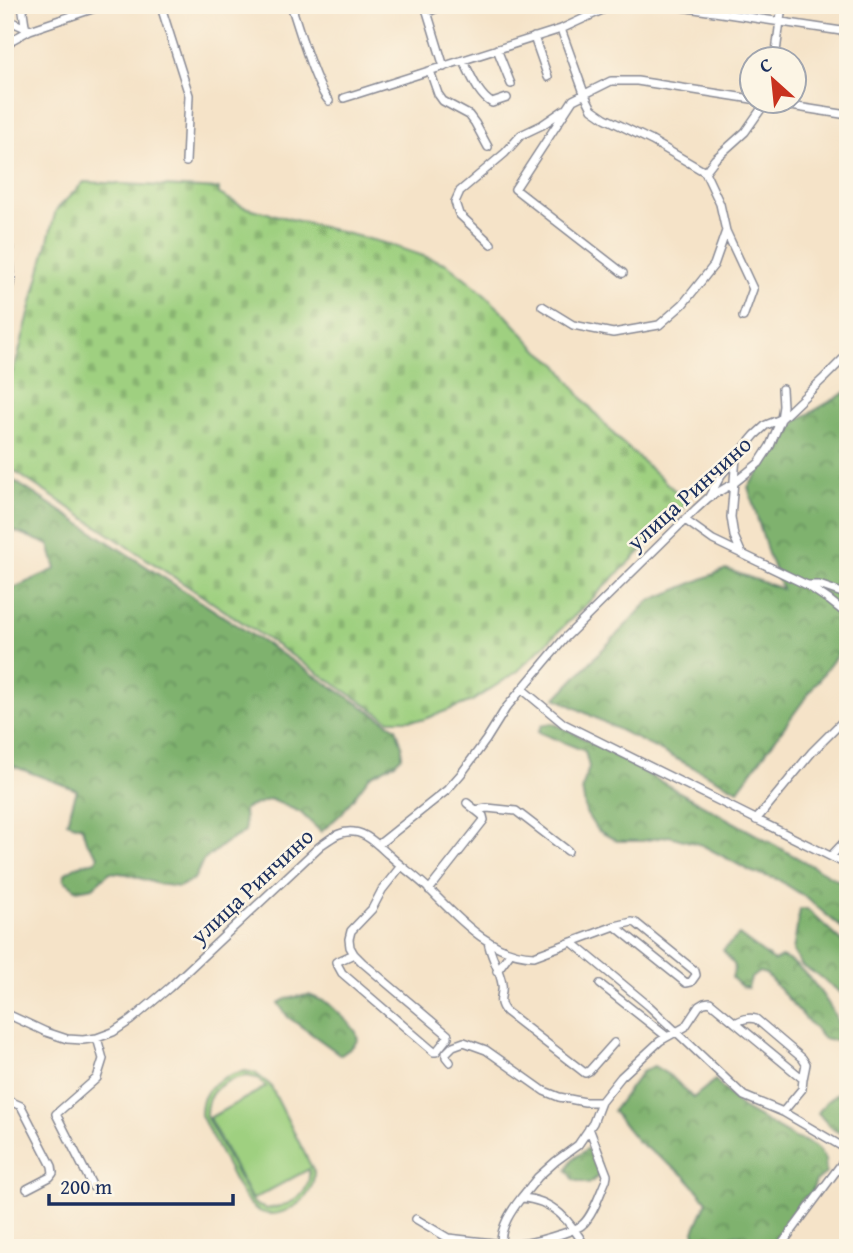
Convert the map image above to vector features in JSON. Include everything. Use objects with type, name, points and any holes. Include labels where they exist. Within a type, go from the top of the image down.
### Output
[{"type":"main road","points":[[5,192],[10,279],[5,302]]},
{"type":"street","points":[[22,5],[27,28]]},
{"type":"street","points":[[5,48],[27,28],[104,5]]},
{"type":"street","points":[[163,5],[163,13],[188,95],[186,162]]},
{"type":"street","points":[[291,5],[317,78],[325,98],[329,101]]},
{"type":"street","points":[[444,67],[426,8],[446,5]]},
{"type":"street","points":[[344,98],[561,29],[613,5]]},
{"type":"street","points":[[668,5],[719,9],[779,22],[848,32]]},
{"type":"street","points":[[776,46],[782,5]]},
{"type":"street","points":[[5,15],[12,22],[27,28]]},
{"type":"street","points":[[561,29],[592,109],[705,172],[720,204],[726,231],[752,289],[743,317]]},
{"type":"street","points":[[534,37],[548,77]]},
{"type":"street","points":[[497,49],[511,84]]},
{"type":"street","points":[[463,61],[488,101],[492,103],[507,98]]},
{"type":"street","points":[[430,71],[443,101],[469,115],[488,147]]},
{"type":"street","points":[[623,273],[515,189],[573,100],[611,81],[637,81],[738,97]]},
{"type":"street","points":[[491,244],[459,214],[455,202],[460,191],[505,153],[521,135],[568,108]]},
{"type":"street","points":[[808,109],[848,115]]},
{"type":"street","points":[[705,172],[715,159],[745,132],[756,116]]},
{"type":"street","points":[[542,306],[573,325],[613,333],[659,325],[683,304],[714,265],[726,231]]},
{"type":"street","name":"улица Ринчино","points":[[5,1013],[66,1039],[97,1038],[113,1031],[140,1012],[214,947],[320,846],[336,835],[354,831],[378,845],[447,790],[484,744],[506,708],[565,638],[708,498],[734,483],[759,463],[770,446],[781,419],[848,354]]},
{"type":"street","points":[[708,498],[721,475],[736,457],[766,425],[781,419],[782,389]]},
{"type":"street","points":[[736,457],[731,517],[734,536],[741,553]]},
{"type":"street","points":[[685,520],[713,540],[807,585],[848,615]]},
{"type":"street","points":[[807,585],[819,585],[848,596]]},
{"type":"street","points":[[522,689],[564,724],[848,865]]},
{"type":"street","points":[[756,820],[812,752],[848,716]]},
{"type":"street","points":[[429,890],[484,820],[483,816],[467,803]]},
{"type":"street","points":[[475,810],[487,808],[516,811],[568,851]]},
{"type":"street","points":[[831,856],[848,838]]},
{"type":"street","points":[[378,845],[450,912],[488,941],[511,952],[521,956],[534,956],[615,926],[632,922],[695,971],[696,975],[691,982],[686,983],[615,926]]},
{"type":"street","points":[[354,954],[337,961],[342,973],[436,1052],[448,1035],[354,954],[349,939],[351,931],[372,909],[382,890],[401,866]]},
{"type":"street","points":[[488,941],[502,983],[500,1000],[505,1011],[585,1073],[614,1043]]},
{"type":"street","points":[[573,943],[649,1006],[744,1096],[783,1112],[848,1153],[779,1248]]},
{"type":"street","points":[[497,971],[511,952]]},
{"type":"street","points":[[600,984],[666,1037]]},
{"type":"street","points":[[496,1245],[521,1198],[538,1177],[578,1145],[601,1102],[621,1077],[660,1041],[688,1024],[699,1006],[710,1002],[803,1079]]},
{"type":"street","points":[[735,1023],[744,1018],[756,1019],[806,1064],[802,1090],[783,1112]]},
{"type":"street","points":[[93,1187],[56,1114],[97,1078],[103,1059],[97,1038]]},
{"type":"street","points":[[450,1062],[446,1053],[453,1046],[464,1042],[486,1050],[544,1091],[572,1100],[601,1102]]},
{"type":"street","points":[[5,1099],[21,1106],[52,1166],[53,1173],[50,1177],[27,1189]]},
{"type":"street","points":[[416,1219],[449,1243],[516,1245],[574,1229],[590,1216],[607,1175],[589,1128]]},
{"type":"street","points":[[521,1198],[534,1198],[568,1220],[586,1248]]},
{"type":"green space","points":[[84,182],[219,189],[219,194],[244,207],[388,244],[447,264],[475,286],[536,348],[558,365],[582,398],[618,439],[683,498],[685,505],[682,511],[518,671],[472,701],[422,720],[389,720],[5,465],[5,393],[18,356],[56,210]]},
{"type":"green space","points":[[848,391],[848,640],[738,790],[556,698],[649,601],[726,569],[782,589],[768,554],[748,487],[798,420]]},
{"type":"green space","points":[[5,475],[396,728],[402,756],[395,763],[370,776],[342,813],[321,832],[300,812],[270,799],[244,809],[245,832],[225,843],[203,861],[194,879],[179,887],[110,872],[93,887],[77,890],[64,880],[64,874],[79,865],[96,861],[98,856],[86,841],[82,827],[67,822],[77,790],[5,763],[5,592],[56,569],[49,545],[5,527]]},
{"type":"green space","points":[[552,723],[848,886],[848,933],[804,896],[777,879],[752,872],[702,845],[669,836],[642,841],[617,841],[597,830],[586,813],[582,789],[589,767],[585,751],[538,732],[542,725]]},
{"type":"green space","points":[[800,909],[807,909],[848,947],[848,1000],[802,966],[793,951]]},
{"type":"green space","points":[[739,935],[774,961],[781,957],[790,961],[810,979],[827,1002],[839,1026],[842,1036],[837,1041],[823,1038],[766,974],[759,972],[751,978],[748,988],[732,978],[735,966],[723,950]]},
{"type":"green space","points":[[309,995],[328,1003],[356,1032],[358,1040],[341,1055],[288,1017],[278,1003],[288,998]]},
{"type":"green space","points":[[654,1066],[672,1077],[693,1098],[715,1080],[741,1107],[817,1148],[825,1159],[826,1173],[816,1181],[811,1194],[802,1199],[771,1248],[752,1248],[750,1242],[737,1234],[723,1238],[717,1248],[703,1248],[694,1231],[707,1201],[685,1176],[637,1141],[613,1111],[642,1072]]},
{"type":"green space","points":[[245,1071],[255,1073],[270,1085],[314,1172],[313,1183],[306,1197],[280,1213],[268,1214],[250,1205],[237,1186],[201,1115],[204,1097],[214,1085],[228,1076]],"holes":[[[247,1076],[257,1078],[266,1087],[209,1118],[252,1200],[309,1169],[309,1179],[303,1193],[291,1202],[266,1209],[250,1199],[206,1116],[212,1093],[224,1083]]]},
{"type":"green space","points":[[848,1083],[848,1134],[843,1134],[818,1113],[826,1102]]},
{"type":"green space","points":[[587,1149],[600,1167],[600,1175],[589,1184],[574,1180],[567,1170],[572,1160]]}]
